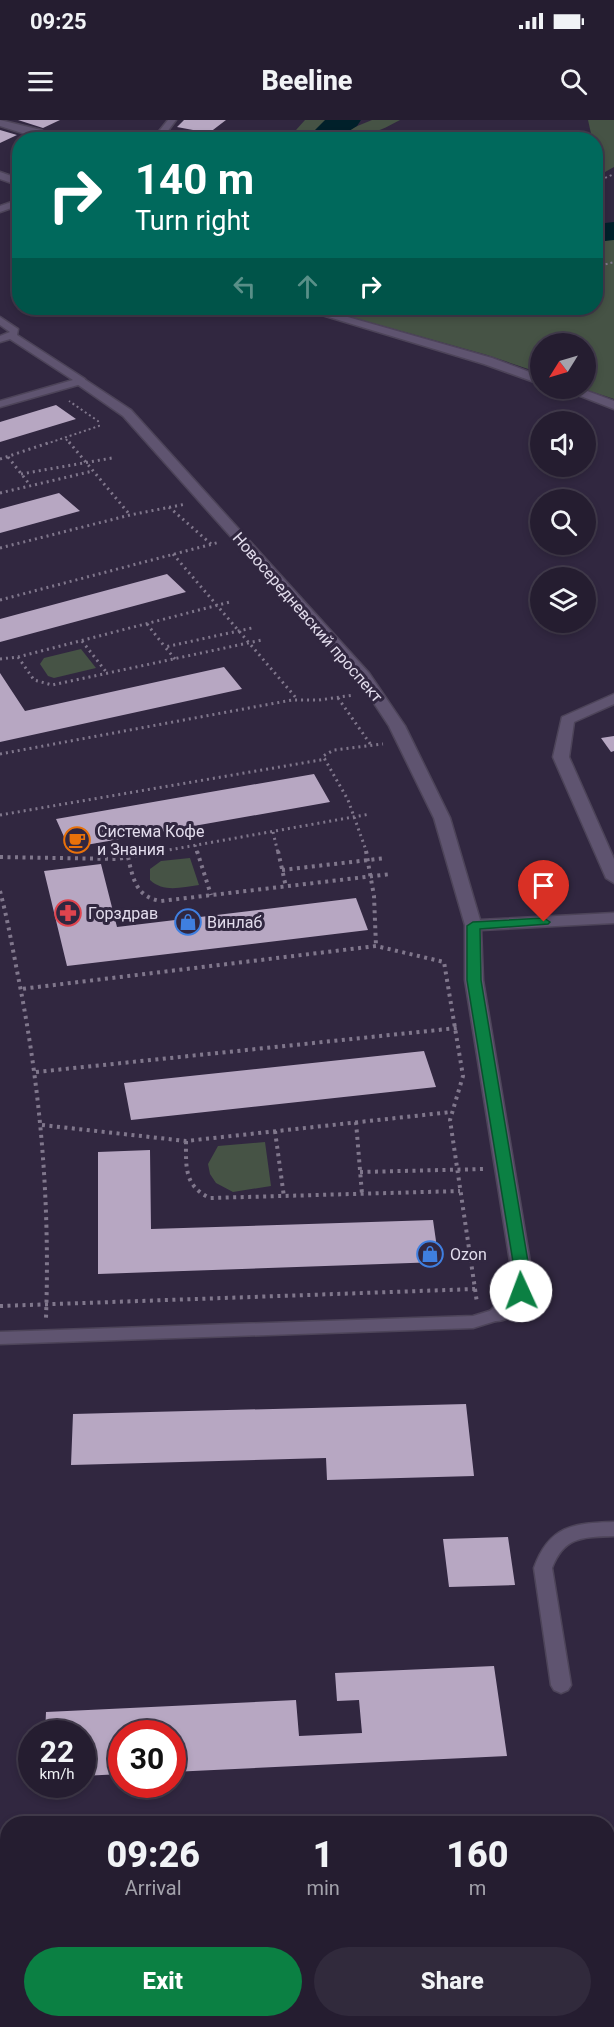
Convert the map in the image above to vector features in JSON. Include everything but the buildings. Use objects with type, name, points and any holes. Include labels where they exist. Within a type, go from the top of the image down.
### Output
[{"type":"street","points":[[0,123],[37,132]]},
{"type":"street","points":[[328,315],[530,377]]},
{"type":"street","name":"Новосередневский проспект","points":[[81,381],[126,413],[375,692],[404,741],[446,829],[473,926],[474,980],[522,1274],[521,1291],[517,1298],[496,1315]]},
{"type":"street","points":[[596,399],[614,405]]},
{"type":"street","points":[[614,698],[567,720],[561,757],[614,878]]},
{"type":"street","points":[[473,926],[614,918]]},
{"type":"lane","points":[[162,132],[172,120]]},
{"type":"lane","points":[[0,320],[15,330],[12,336]]},
{"type":"lane","points":[[0,339],[12,336],[81,381]]},
{"type":"lane","points":[[0,404],[81,381]]},
{"type":"lane","points":[[0,1338],[473,1322],[496,1315]]},
{"type":"lane","points":[[561,1684],[543,1568],[547,1553],[554,1543],[571,1533],[614,1529]]},
{"type":"path","points":[[0,459],[97,429],[100,424],[51,389]]},
{"type":"path","points":[[66,439],[130,515]]},
{"type":"path","points":[[8,457],[30,485]]},
{"type":"path","points":[[21,474],[112,458]]},
{"type":"path","points":[[0,493],[93,471]]},
{"type":"path","points":[[0,548],[130,515],[205,500]]},
{"type":"path","points":[[170,507],[211,544]]},
{"type":"path","points":[[0,600],[239,537]]},
{"type":"path","points":[[173,554],[297,700]]},
{"type":"path","points":[[0,659],[18,657],[230,603]]},
{"type":"path","points":[[147,624],[175,659]]},
{"type":"path","points":[[165,647],[252,628]]},
{"type":"path","points":[[18,657],[34,680],[46,684],[262,640]]},
{"type":"path","points":[[81,641],[107,673]]},
{"type":"path","points":[[0,754],[297,700],[338,698],[375,692]]},
{"type":"path","points":[[338,698],[370,745]]},
{"type":"path","points":[[376,946],[369,860],[356,817],[323,756],[328,751],[404,741]]},
{"type":"path","points":[[0,815],[326,759]]},
{"type":"path","points":[[0,857],[128,857],[370,814]]},
{"type":"path","points":[[273,831],[286,886]]},
{"type":"path","points":[[195,845],[211,896]]},
{"type":"path","points":[[128,857],[137,891],[145,898],[161,901],[391,874]]},
{"type":"path","points":[[282,870],[386,858]]},
{"type":"path","points":[[0,891],[13,940],[36,1072],[42,1125],[49,1204],[45,1337]]},
{"type":"path","points":[[0,1306],[475,1289],[451,1112],[463,1083],[444,962],[376,946],[21,989]]},
{"type":"path","points":[[36,1072],[482,1025]]},
{"type":"path","points":[[42,1125],[186,1141],[451,1112]]},
{"type":"path","points":[[356,1122],[362,1194]]},
{"type":"path","points":[[275,1131],[284,1197]]},
{"type":"path","points":[[186,1141],[187,1183],[194,1191],[210,1198],[460,1191]]},
{"type":"path","points":[[360,1172],[505,1168]]},
{"type":"green space","points":[[305,120],[348,120],[330,132],[286,132],[296,130]]},
{"type":"green space","points":[[372,120],[400,120],[375,132],[346,132]]},
{"type":"green space","points":[[588,120],[614,120],[614,167],[603,173],[603,132],[591,132]]},
{"type":"green space","points":[[603,237],[614,237],[614,399],[596,393],[596,333],[530,333],[530,370],[487,355],[351,317],[354,315],[603,315]]},
{"type":"green space","points":[[81,649],[96,668],[54,678],[48,676],[40,664],[44,658]]},
{"type":"green space","points":[[190,858],[199,885],[167,888],[150,880],[150,869],[161,861]]},
{"type":"green space","points":[[265,1142],[271,1186],[233,1192],[216,1183],[210,1174],[208,1164],[218,1146]]},
{"type":"waterway","points":[[327,132],[348,120]]},
{"type":"waterway","points":[[603,232],[614,231]]},
{"type":"place","name":"Система Кофе и Знания","points":[[77,840]]},
{"type":"place","name":"Горздрав","points":[[68,913]]},
{"type":"place","name":"Винлаб","points":[[188,922]]},
{"type":"place","name":"Ozon","points":[[430,1254]]},
{"type":"route","points":[[521,1291],[522,1274],[474,980],[473,926],[544,922]]}]
